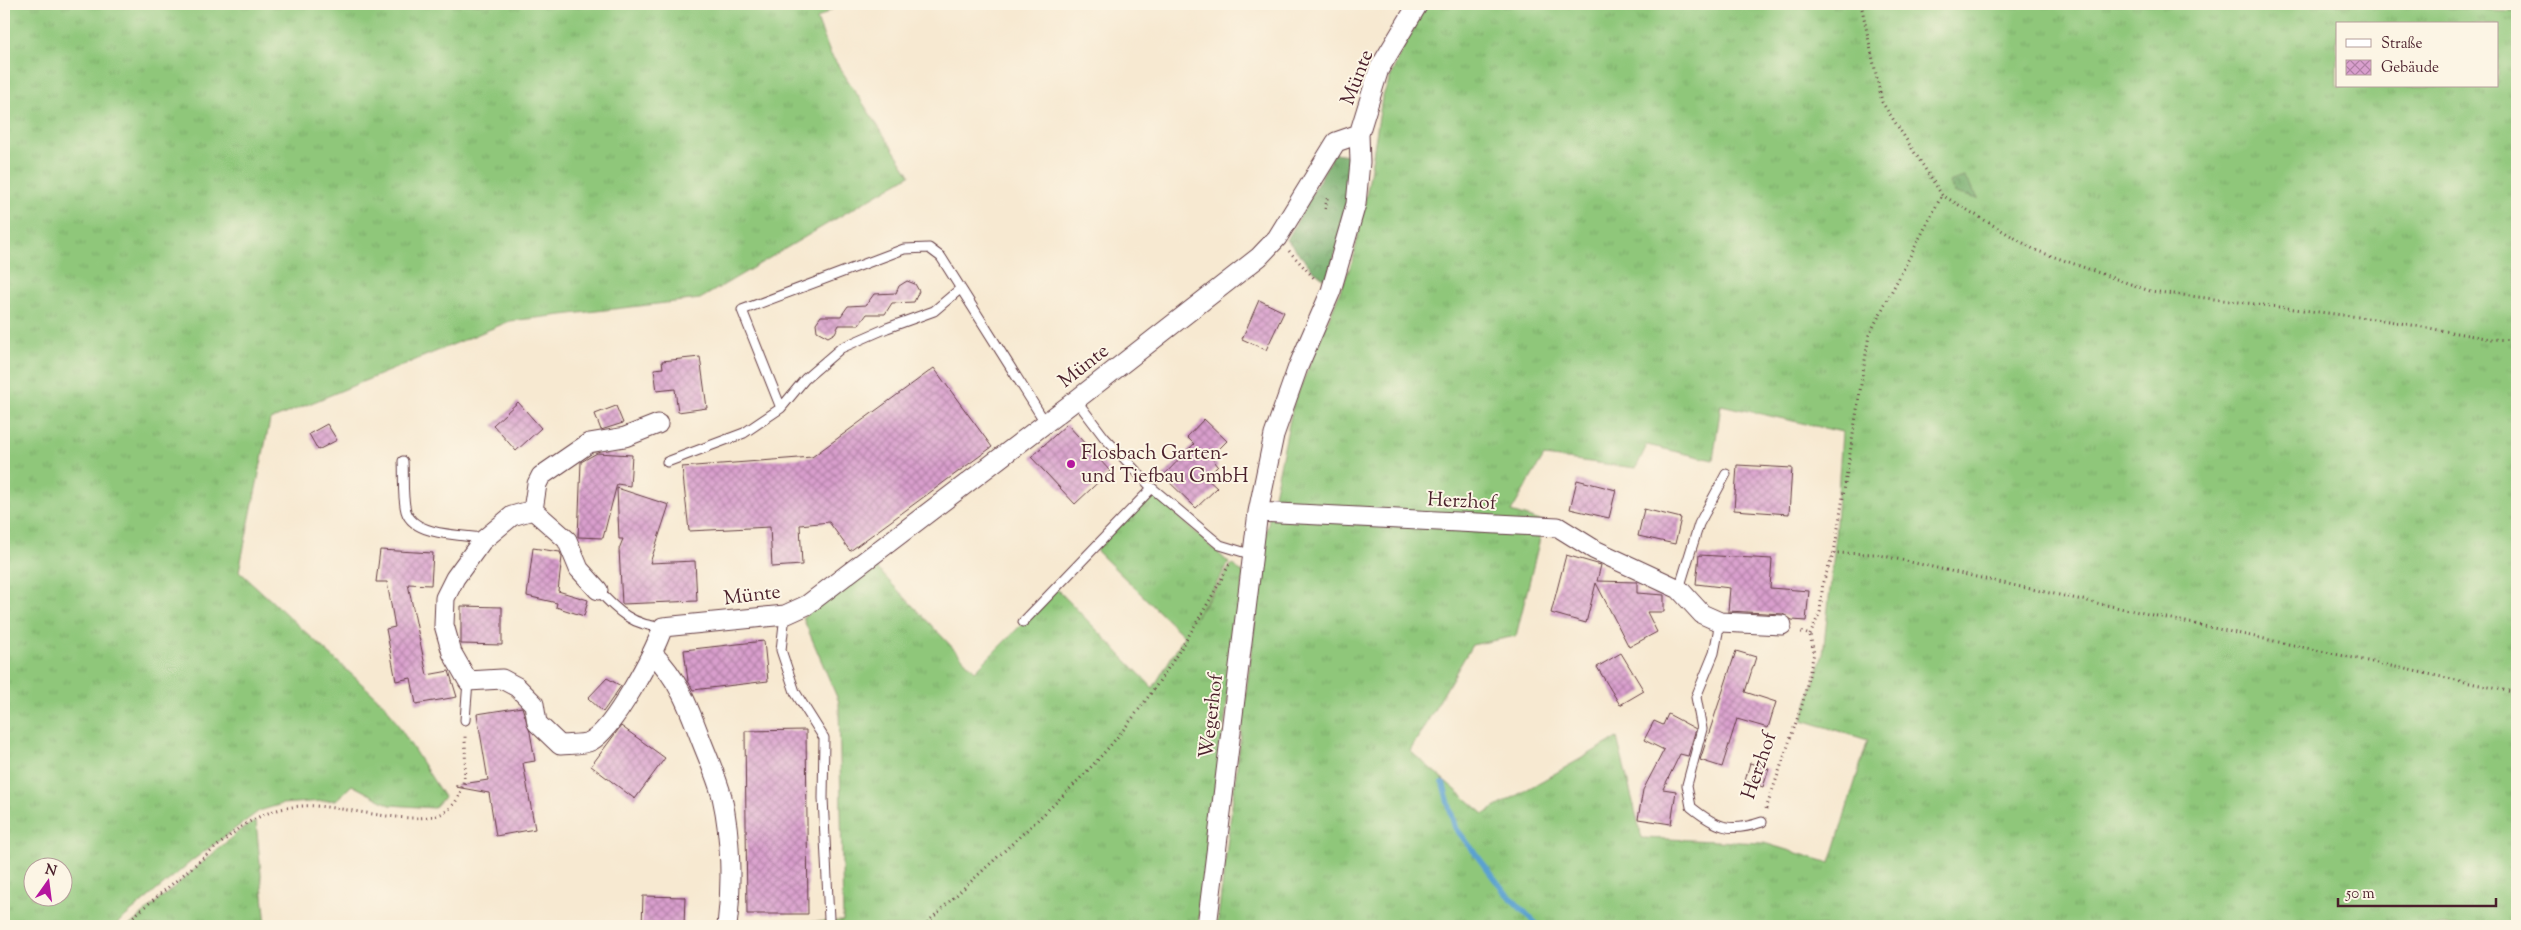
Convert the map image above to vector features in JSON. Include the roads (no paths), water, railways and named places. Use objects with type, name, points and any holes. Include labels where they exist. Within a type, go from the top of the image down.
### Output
[{"type":"street","name":"Münte","points":[[663,627],[785,615],[807,605],[1076,400],[1249,265],[1277,238],[1336,142],[1359,134],[1379,69],[1418,4]]},
{"type":"street","name":"Wegerhof","points":[[1207,926],[1258,512],[1274,435],[1298,367],[1331,291],[1356,204],[1360,162],[1359,134]]},
{"type":"street","points":[[658,424],[625,437],[588,443],[541,476],[536,484],[533,510],[512,516],[485,538],[455,578],[445,598],[444,625],[452,653],[468,681],[502,679],[517,687],[534,704],[537,723],[560,745],[591,742],[615,717],[653,654],[663,627]]},
{"type":"street","name":"Münte","points":[[533,510],[568,540],[579,569],[598,590]]},
{"type":"street","name":"Herzhof","points":[[1258,512],[1558,527],[1595,550],[1679,589],[1702,614],[1720,622],[1782,625]]},
{"type":"street","points":[[653,654],[668,668],[688,703],[722,796],[731,895],[727,926]]},
{"type":"lane","points":[[781,408],[742,310],[904,249],[928,248],[941,257],[1045,422]]},
{"type":"lane","points":[[667,462],[744,434],[781,408],[805,379],[840,348],[934,311],[960,289]]},
{"type":"lane","points":[[1076,400],[1104,436],[1152,488],[1220,545],[1253,555]]},
{"type":"lane","points":[[403,461],[405,508],[410,521],[425,530],[485,538]]},
{"type":"lane","points":[[1679,589],[1699,524],[1726,474]]},
{"type":"lane","points":[[1023,622],[1152,488]]},
{"type":"lane","name":"Münte","points":[[598,590],[628,618],[647,626],[663,627]]},
{"type":"lane","points":[[785,615],[781,650],[795,692],[824,738],[823,798],[830,919]]},
{"type":"lane","name":"Herzhof","points":[[1720,622],[1714,654],[1696,698],[1702,729],[1687,785],[1691,808],[1710,823],[1730,829],[1747,828],[1762,822]]},
{"type":"lane","points":[[465,720],[468,681]]},
{"type":"waterway","points":[[1443,783],[1455,827],[1504,891],[1538,926]]},
{"type":"place","name":"Flosbach Garten- und Tiefbau GmbH","points":[[1071,464]]}]
